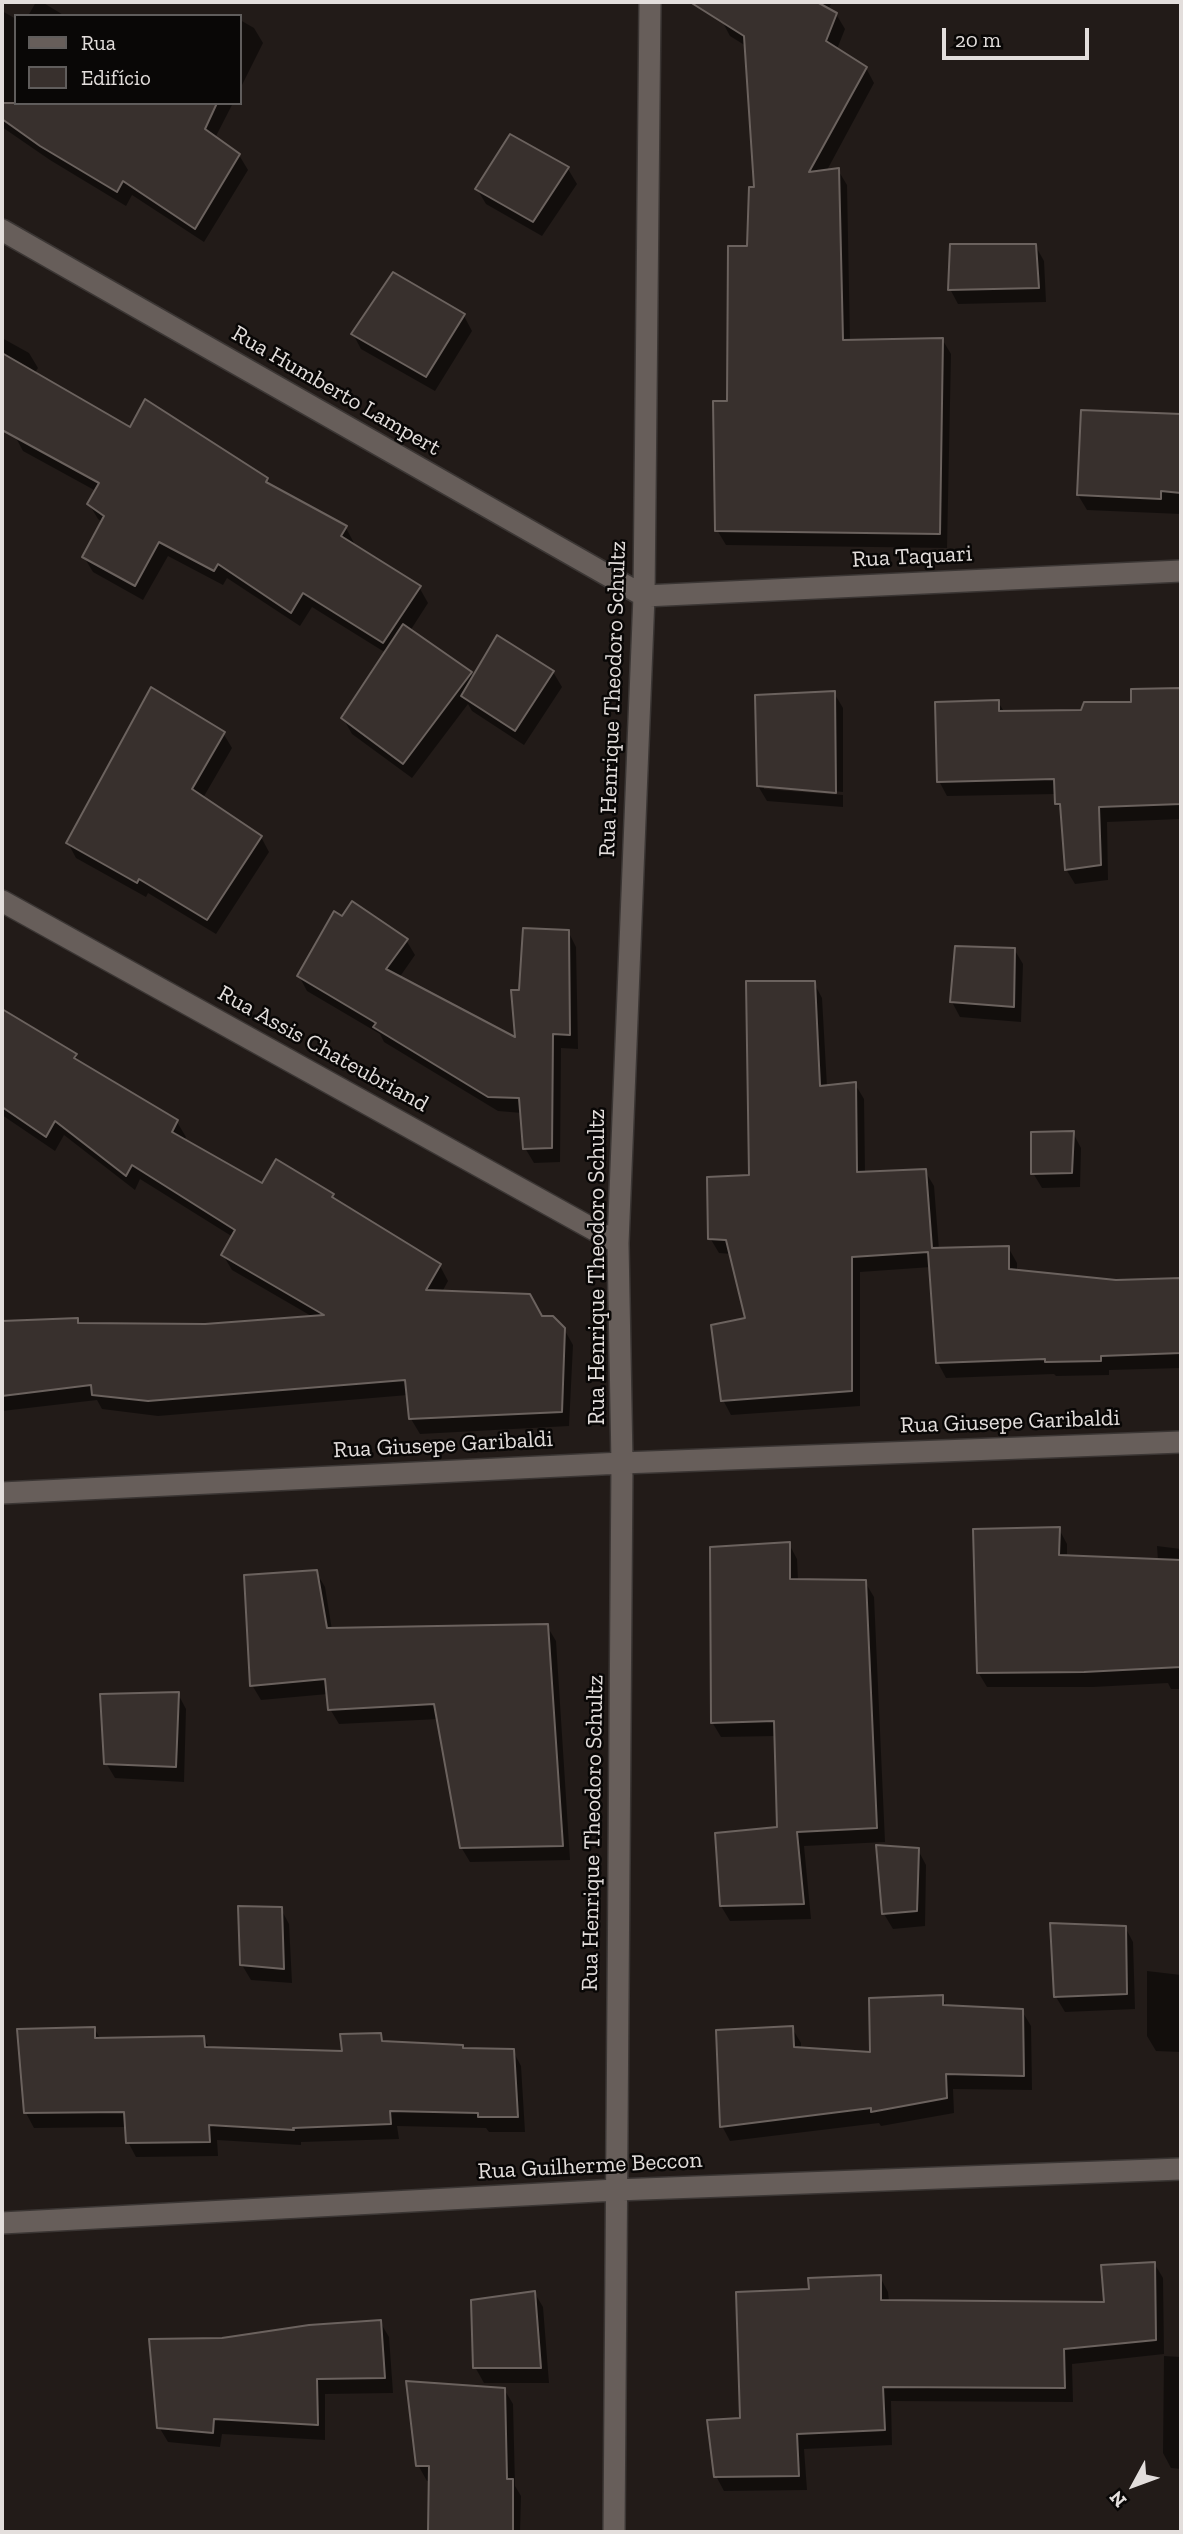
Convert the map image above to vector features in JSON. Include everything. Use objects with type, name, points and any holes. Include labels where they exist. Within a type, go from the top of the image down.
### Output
[{"type":"street","name":"Rua Henrique Theodoro Schultz","points":[[614,2532],[622,1463],[618,1243],[644,596],[650,2]]},
{"type":"street","name":"Rua Humberto Lampert","points":[[2,230],[644,596]]},
{"type":"street","name":"Rua Taquari","points":[[644,596],[1181,571]]},
{"type":"street","name":"Rua Assis Chateubriand","points":[[2,901],[618,1243]]},
{"type":"street","name":"Rua Giusepe Garibaldi","points":[[2,1493],[622,1463],[1181,1442]]},
{"type":"street","name":"Rua Guilherme Beccon","points":[[2,2223],[615,2190],[1181,2169]]},
{"type":"building","points":[[690,2],[817,2],[837,13],[826,41],[867,67],[809,172],[839,168],[843,340],[943,338],[940,534],[715,531],[713,401],[727,401],[728,246],[747,246],[749,187],[754,187],[744,36]]},
{"type":"building","points":[[2,103],[216,105],[205,129],[240,154],[195,229],[123,181],[117,192],[40,146],[2,119]]},
{"type":"building","points":[[510,134],[569,167],[533,222],[475,189]]},
{"type":"building","points":[[950,244],[1036,244],[1039,288],[948,290]]},
{"type":"building","points":[[393,272],[465,314],[426,377],[351,334]]},
{"type":"building","points":[[2,353],[130,427],[145,399],[268,478],[266,482],[347,526],[341,536],[421,586],[383,643],[303,593],[291,613],[218,564],[214,571],[159,542],[135,586],[82,557],[104,516],[87,504],[99,483],[2,430]]},
{"type":"building","points":[[1081,410],[1181,414],[1181,493],[1161,491],[1161,499],[1077,495]]},
{"type":"building","points":[[403,624],[472,672],[403,764],[341,718]]},
{"type":"building","points":[[497,635],[554,671],[515,731],[461,696]]},
{"type":"building","points":[[151,687],[225,732],[192,789],[262,836],[207,920],[139,879],[137,883],[66,843]]},
{"type":"building","points":[[1181,688],[1181,804],[1099,807],[1101,865],[1065,870],[1060,804],[1055,804],[1054,779],[937,782],[935,702],[999,700],[999,711],[1081,710],[1084,702],[1131,702],[1131,689]]},
{"type":"building","points":[[835,691],[836,793],[757,786],[755,695]]},
{"type":"building","points":[[352,901],[408,939],[386,969],[515,1037],[511,990],[519,990],[523,928],[569,930],[570,1035],[553,1034],[552,1148],[523,1149],[519,1098],[488,1097],[373,1027],[376,1023],[297,976],[334,911],[342,916]]},
{"type":"building","points":[[955,946],[1015,948],[1014,1007],[950,1002]]},
{"type":"building","points":[[746,981],[815,981],[820,1086],[856,1082],[857,1172],[926,1169],[932,1248],[1009,1246],[1009,1269],[1116,1280],[1181,1278],[1181,1353],[1101,1356],[1101,1361],[1045,1362],[1045,1359],[936,1363],[928,1252],[852,1257],[852,1391],[721,1401],[711,1325],[745,1318],[726,1240],[708,1239],[707,1177],[749,1175]]},
{"type":"building","points":[[2,1009],[77,1054],[74,1058],[178,1120],[172,1132],[262,1183],[276,1159],[441,1264],[426,1290],[530,1294],[542,1316],[553,1316],[565,1328],[562,1412],[409,1419],[405,1380],[148,1401],[92,1395],[91,1385],[2,1396],[2,1321],[78,1318],[78,1323],[205,1324],[324,1315],[221,1255],[235,1230],[132,1165],[126,1176],[55,1121],[46,1137],[2,1107]]},
{"type":"building","points":[[1074,1131],[1072,1173],[1031,1174],[1031,1132]]},
{"type":"building","points":[[1060,1527],[1059,1555],[1181,1560],[1181,1667],[1084,1672],[977,1673],[973,1529]]},
{"type":"building","points":[[790,1542],[790,1579],[866,1580],[877,1828],[797,1832],[804,1904],[720,1906],[715,1833],[777,1827],[774,1721],[711,1723],[710,1547]]},
{"type":"building","points":[[317,1570],[327,1628],[548,1624],[563,1846],[460,1848],[434,1704],[328,1710],[325,1679],[250,1686],[244,1575]]},
{"type":"building","points":[[179,1692],[176,1767],[104,1764],[100,1694]]},
{"type":"building","points":[[876,1845],[919,1848],[917,1911],[882,1914]]},
{"type":"building","points":[[238,1906],[282,1907],[284,1969],[240,1965]]},
{"type":"building","points":[[1050,1923],[1126,1926],[1127,1994],[1054,1997]]},
{"type":"building","points":[[943,1995],[943,2005],[1023,2009],[1024,2076],[946,2074],[947,2098],[871,2112],[871,2108],[720,2127],[716,2030],[793,2026],[794,2047],[870,2052],[869,1998]]},
{"type":"building","points":[[95,2027],[95,2038],[204,2036],[205,2047],[342,2051],[340,2034],[381,2033],[382,2041],[514,2049],[518,2117],[478,2117],[478,2113],[390,2111],[391,2124],[293,2128],[294,2130],[209,2125],[210,2142],[126,2143],[124,2112],[24,2113],[17,2029]]},
{"type":"building","points":[[1155,2262],[1156,2340],[1064,2349],[1065,2388],[883,2387],[885,2430],[797,2434],[799,2476],[714,2477],[707,2420],[740,2418],[736,2292],[809,2289],[808,2278],[881,2275],[881,2300],[1104,2302],[1101,2265]]},
{"type":"building","points":[[535,2291],[541,2368],[473,2368],[471,2300]]},
{"type":"building","points":[[381,2320],[385,2378],[317,2379],[318,2425],[214,2419],[213,2433],[157,2428],[149,2339],[222,2338],[309,2325]]},
{"type":"building","points":[[406,2381],[505,2388],[507,2479],[513,2479],[513,2532],[428,2532],[429,2466],[416,2466]]}]
